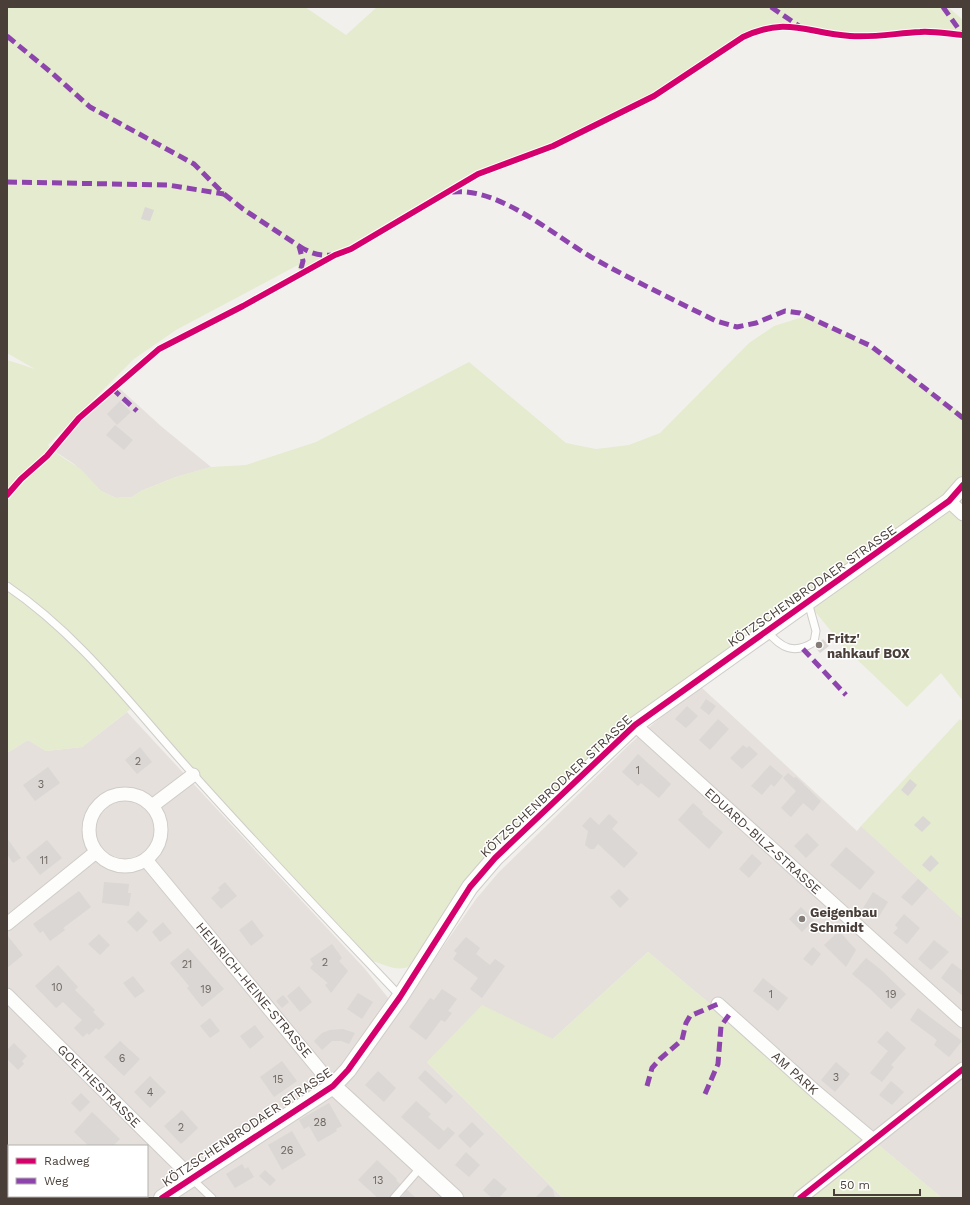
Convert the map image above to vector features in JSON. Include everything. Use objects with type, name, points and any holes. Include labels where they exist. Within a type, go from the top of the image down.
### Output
[{"type":"street","name":"KÖTZSCHENBRODAER STRASSE","points":[[162,1198],[191,1177],[333,1086],[348,1070],[400,997],[470,887],[494,858],[635,725],[949,501],[963,485]]},
{"type":"street","points":[[949,501],[963,514]]},
{"type":"street","name":"EDUARD-BILZ-STRASSE","points":[[635,725],[963,1021]]},
{"type":"street","points":[[152,806],[193,775]]},
{"type":"street","points":[[119,795],[131,795],[143,799],[152,806],[159,817],[161,828],[160,840],[155,851],[146,860],[134,865],[120,866],[107,861],[96,852],[91,841],[89,829],[92,817],[103,803],[119,795]]},
{"type":"street","points":[[7,924],[96,852]]},
{"type":"street","name":"HEINRICH-HEINE-STRASSE","points":[[146,860],[333,1086],[455,1198]]},
{"type":"street","name":"GOETHESTRASSE","points":[[7,995],[191,1177]]},
{"type":"street","name":"AM PARK","points":[[718,1004],[816,1092],[873,1140]]},
{"type":"street","points":[[800,1198],[963,1069]]},
{"type":"lane","points":[[7,586],[32,603],[101,669],[193,775],[400,997]]},
{"type":"lane","points":[[767,631],[779,643],[791,650],[803,649],[814,642],[816,631],[808,602]]},
{"type":"lane","points":[[394,1198],[421,1167]]},
{"type":"lane","points":[[191,1177],[212,1198]]},
{"type":"shaded area","points":[[119,388],[162,427],[211,467],[176,477],[141,491],[132,497],[116,498],[101,491],[74,464],[53,450],[80,422]]},
{"type":"shaded area","points":[[700,686],[857,831],[861,826],[963,919],[963,1198],[942,1198],[648,952],[553,1039],[427,1062],[563,1198],[7,1198],[7,753],[28,740],[46,751],[82,747],[127,712],[365,969],[389,999],[400,1009],[476,899],[498,873],[631,743],[682,699]]},
{"type":"green space","points":[[7,7],[305,7],[346,35],[377,7],[948,7],[963,20],[963,35],[925,32],[876,36],[850,36],[785,27],[759,31],[743,37],[654,96],[553,146],[478,174],[351,249],[335,255],[299,276],[298,265],[176,330],[134,359],[48,445],[59,455],[82,470],[101,491],[116,498],[132,497],[141,491],[176,477],[211,467],[246,465],[316,442],[469,362],[566,443],[596,449],[629,445],[660,433],[749,343],[774,326],[806,316],[845,334],[877,352],[963,414],[963,476],[942,498],[805,598],[532,818],[412,965],[397,968],[372,961],[133,707],[82,747],[46,751],[28,740],[7,753],[7,360],[35,369],[7,353]]},
{"type":"green space","points":[[963,495],[963,701],[941,673],[907,707],[844,647],[813,609],[933,521]]},
{"type":"green space","points":[[960,719],[963,722],[963,919],[861,826]]},
{"type":"green space","points":[[648,952],[942,1198],[563,1198],[427,1062],[482,1005],[553,1039]]},
{"type":"building","points":[[145,207],[154,210],[150,221],[141,219]]},
{"type":"building","points":[[120,401],[131,412],[117,425],[107,414]]},
{"type":"building","points":[[115,425],[133,440],[124,450],[106,435]]},
{"type":"building","points":[[823,639],[829,646],[820,653],[815,647]]},
{"type":"building","points":[[706,699],[716,706],[709,715],[700,708]]},
{"type":"building","points":[[687,706],[698,716],[686,728],[675,719]]},
{"type":"building","points":[[718,719],[729,729],[710,750],[699,740]]},
{"type":"building","points":[[743,745],[747,748],[749,746],[758,754],[742,769],[730,758]]},
{"type":"building","points":[[140,747],[152,762],[137,774],[125,760]]},
{"type":"building","points":[[638,754],[671,784],[659,798],[641,783],[638,786],[622,772]]},
{"type":"building","points":[[770,765],[783,776],[774,787],[771,784],[762,795],[751,786]]},
{"type":"building","points":[[48,767],[60,783],[35,801],[23,785]]},
{"type":"building","points":[[788,773],[794,778],[796,777],[821,801],[813,811],[803,803],[791,817],[781,808],[796,791],[783,778]]},
{"type":"building","points":[[910,779],[917,785],[908,796],[901,790]]},
{"type":"building","points":[[693,803],[703,812],[702,814],[723,832],[709,849],[678,820]]},
{"type":"building","points":[[609,814],[618,822],[612,829],[638,853],[624,868],[598,844],[594,849],[590,849],[585,845],[588,831],[582,826],[590,817],[599,825]]},
{"type":"building","points":[[923,816],[931,823],[922,832],[914,825]]},
{"type":"building","points":[[807,833],[819,845],[806,858],[794,846]]},
{"type":"building","points":[[7,838],[21,858],[13,863],[7,854]]},
{"type":"building","points":[[47,840],[62,858],[40,875],[26,857]]},
{"type":"building","points":[[846,847],[875,872],[860,890],[830,865]]},
{"type":"building","points":[[752,854],[762,863],[749,878],[739,869]]},
{"type":"building","points":[[931,855],[939,863],[930,872],[922,865]]},
{"type":"building","points":[[918,879],[928,888],[912,906],[901,897]]},
{"type":"building","points":[[104,882],[129,884],[128,893],[131,893],[129,906],[102,903]]},
{"type":"building","points":[[225,882],[237,896],[221,909],[211,898],[220,890],[218,888]]},
{"type":"building","points":[[619,889],[629,899],[620,908],[610,897]]},
{"type":"building","points":[[79,891],[91,907],[63,928],[65,930],[50,941],[43,931],[40,933],[33,924]]},
{"type":"building","points":[[873,892],[888,902],[878,918],[863,908]]},
{"type":"building","points":[[801,907],[814,920],[802,932],[789,919]]},
{"type":"building","points":[[138,911],[148,921],[137,932],[127,922]]},
{"type":"building","points":[[904,914],[920,928],[907,944],[893,933],[898,928],[895,925]]},
{"type":"building","points":[[252,920],[264,936],[251,946],[239,930]]},
{"type":"building","points":[[163,922],[172,933],[160,942],[152,932]]},
{"type":"building","points":[[839,931],[856,950],[846,967],[824,945]]},
{"type":"building","points":[[99,934],[110,945],[100,955],[88,944]]},
{"type":"building","points":[[7,935],[23,955],[7,968]]},
{"type":"building","points":[[466,937],[480,948],[476,954],[490,965],[495,959],[505,966],[482,998],[470,989],[478,978],[453,959],[457,953],[454,951]]},
{"type":"building","points":[[934,940],[949,952],[931,970],[918,959]]},
{"type":"building","points":[[332,944],[342,958],[339,961],[348,971],[331,993],[325,985],[328,983],[310,968],[313,964],[310,959]]},
{"type":"building","points":[[813,947],[821,954],[812,966],[803,959]]},
{"type":"building","points":[[188,948],[224,989],[202,1007],[187,988],[189,986],[170,963]]},
{"type":"building","points":[[866,958],[906,994],[891,1009],[852,974]]},
{"type":"building","points":[[952,963],[963,971],[963,996],[941,978]]},
{"type":"building","points":[[58,965],[78,987],[75,990],[95,1010],[93,1012],[105,1024],[99,1030],[96,1028],[89,1035],[87,1033],[83,1037],[74,1028],[82,1020],[63,1002],[56,1008],[35,986]]},
{"type":"building","points":[[133,976],[145,991],[135,998],[123,983]]},
{"type":"building","points":[[763,978],[788,998],[778,1011],[753,991]]},
{"type":"building","points":[[299,986],[312,1002],[300,1012],[287,996]]},
{"type":"building","points":[[442,989],[457,999],[448,1011],[452,1013],[445,1022],[441,1020],[426,1040],[409,1027],[430,998],[434,1000]]},
{"type":"building","points":[[358,993],[373,1002],[362,1019],[347,1009]]},
{"type":"building","points":[[283,995],[289,1002],[282,1008],[276,1001]]},
{"type":"building","points":[[918,1008],[962,1041],[949,1057],[934,1045],[937,1040],[910,1020]]},
{"type":"building","points":[[210,1018],[220,1031],[210,1038],[200,1026]]},
{"type":"building","points":[[255,1025],[264,1037],[250,1049],[240,1036]]},
{"type":"building","points":[[343,1029],[355,1033],[349,1044],[341,1041],[332,1041],[322,1050],[314,1041],[322,1033],[330,1030]]},
{"type":"building","points":[[887,1031],[906,1048],[891,1065],[894,1067],[882,1082],[870,1073],[888,1051],[877,1042]]},
{"type":"building","points":[[120,1041],[140,1059],[124,1076],[104,1057]]},
{"type":"building","points":[[14,1043],[27,1056],[22,1061],[24,1064],[18,1070],[7,1059],[7,1050]]},
{"type":"building","points":[[282,1061],[297,1081],[274,1097],[260,1077]]},
{"type":"building","points":[[836,1062],[850,1074],[835,1092],[821,1080]]},
{"type":"building","points":[[425,1070],[453,1096],[446,1104],[418,1078]]},
{"type":"building","points":[[378,1071],[396,1088],[384,1102],[365,1085]]},
{"type":"building","points":[[150,1076],[166,1092],[150,1108],[134,1092]]},
{"type":"building","points":[[891,1081],[904,1092],[892,1105],[879,1095]]},
{"type":"building","points":[[81,1093],[90,1102],[80,1112],[71,1103]]},
{"type":"building","points":[[416,1101],[431,1114],[428,1117],[444,1131],[448,1127],[455,1133],[439,1150],[401,1117]]},
{"type":"building","points":[[329,1103],[342,1126],[336,1129],[337,1131],[318,1142],[309,1126],[304,1129],[299,1120]]},
{"type":"building","points":[[182,1110],[198,1128],[181,1144],[164,1126]]},
{"type":"building","points":[[92,1112],[120,1139],[114,1145],[88,1145],[74,1132]]},
{"type":"building","points":[[472,1122],[484,1134],[470,1148],[458,1136]]},
{"type":"building","points":[[292,1131],[306,1155],[282,1170],[268,1145]]},
{"type":"building","points":[[466,1152],[480,1165],[469,1177],[455,1165]]},
{"type":"building","points":[[377,1160],[397,1179],[396,1180],[400,1184],[389,1198],[378,1198],[358,1180]]},
{"type":"building","points":[[242,1164],[245,1169],[248,1167],[254,1177],[235,1188],[226,1174]]},
{"type":"building","points":[[265,1170],[276,1180],[270,1186],[259,1176]]},
{"type":"building","points":[[494,1178],[507,1189],[499,1198],[492,1198],[483,1190]]},
{"type":"building","points":[[548,1185],[553,1190],[555,1198],[535,1198]]},
{"type":"building","points":[[407,1190],[416,1198],[401,1198]]},
{"type":"marked path","points":[[771,7],[799,26]]},
{"type":"marked path","points":[[943,7],[963,35]]},
{"type":"marked path","points":[[7,36],[90,107],[194,164],[224,194],[243,209],[299,246],[303,261],[299,276]]},
{"type":"marked path","points":[[7,182],[168,185],[224,194]]},
{"type":"marked path","points":[[452,192],[470,192],[506,204],[542,225],[591,257],[637,282],[716,321],[737,327],[756,323],[785,311],[800,313],[871,346],[963,418]]},
{"type":"marked path","points":[[299,246],[315,254],[331,255]]},
{"type":"marked path","points":[[114,387],[116,392],[137,411]]},
{"type":"marked path","points":[[803,649],[846,695]]},
{"type":"marked path","points":[[647,1086],[652,1068],[682,1040],[686,1023],[690,1016],[718,1004]]},
{"type":"marked path","points":[[705,1094],[718,1064],[721,1026],[729,1015]]},
{"type":"cycle path","points":[[7,495],[21,479],[47,456],[79,418],[159,349],[243,306],[335,255],[351,249],[478,174],[553,146],[654,96],[743,37],[759,31],[785,27],[850,36],[877,36],[925,32],[963,35]]},
{"type":"cycle path","points":[[162,1198],[333,1086],[348,1070],[400,997],[470,887],[495,858],[635,725],[949,501],[963,485]]},
{"type":"cycle path","points":[[800,1198],[963,1069]]},
{"type":"place","name":"Fritz' nahkauf BOX","points":[[819,645]]},
{"type":"place","name":"Geigenbau Schmidt","points":[[802,919]]}]
